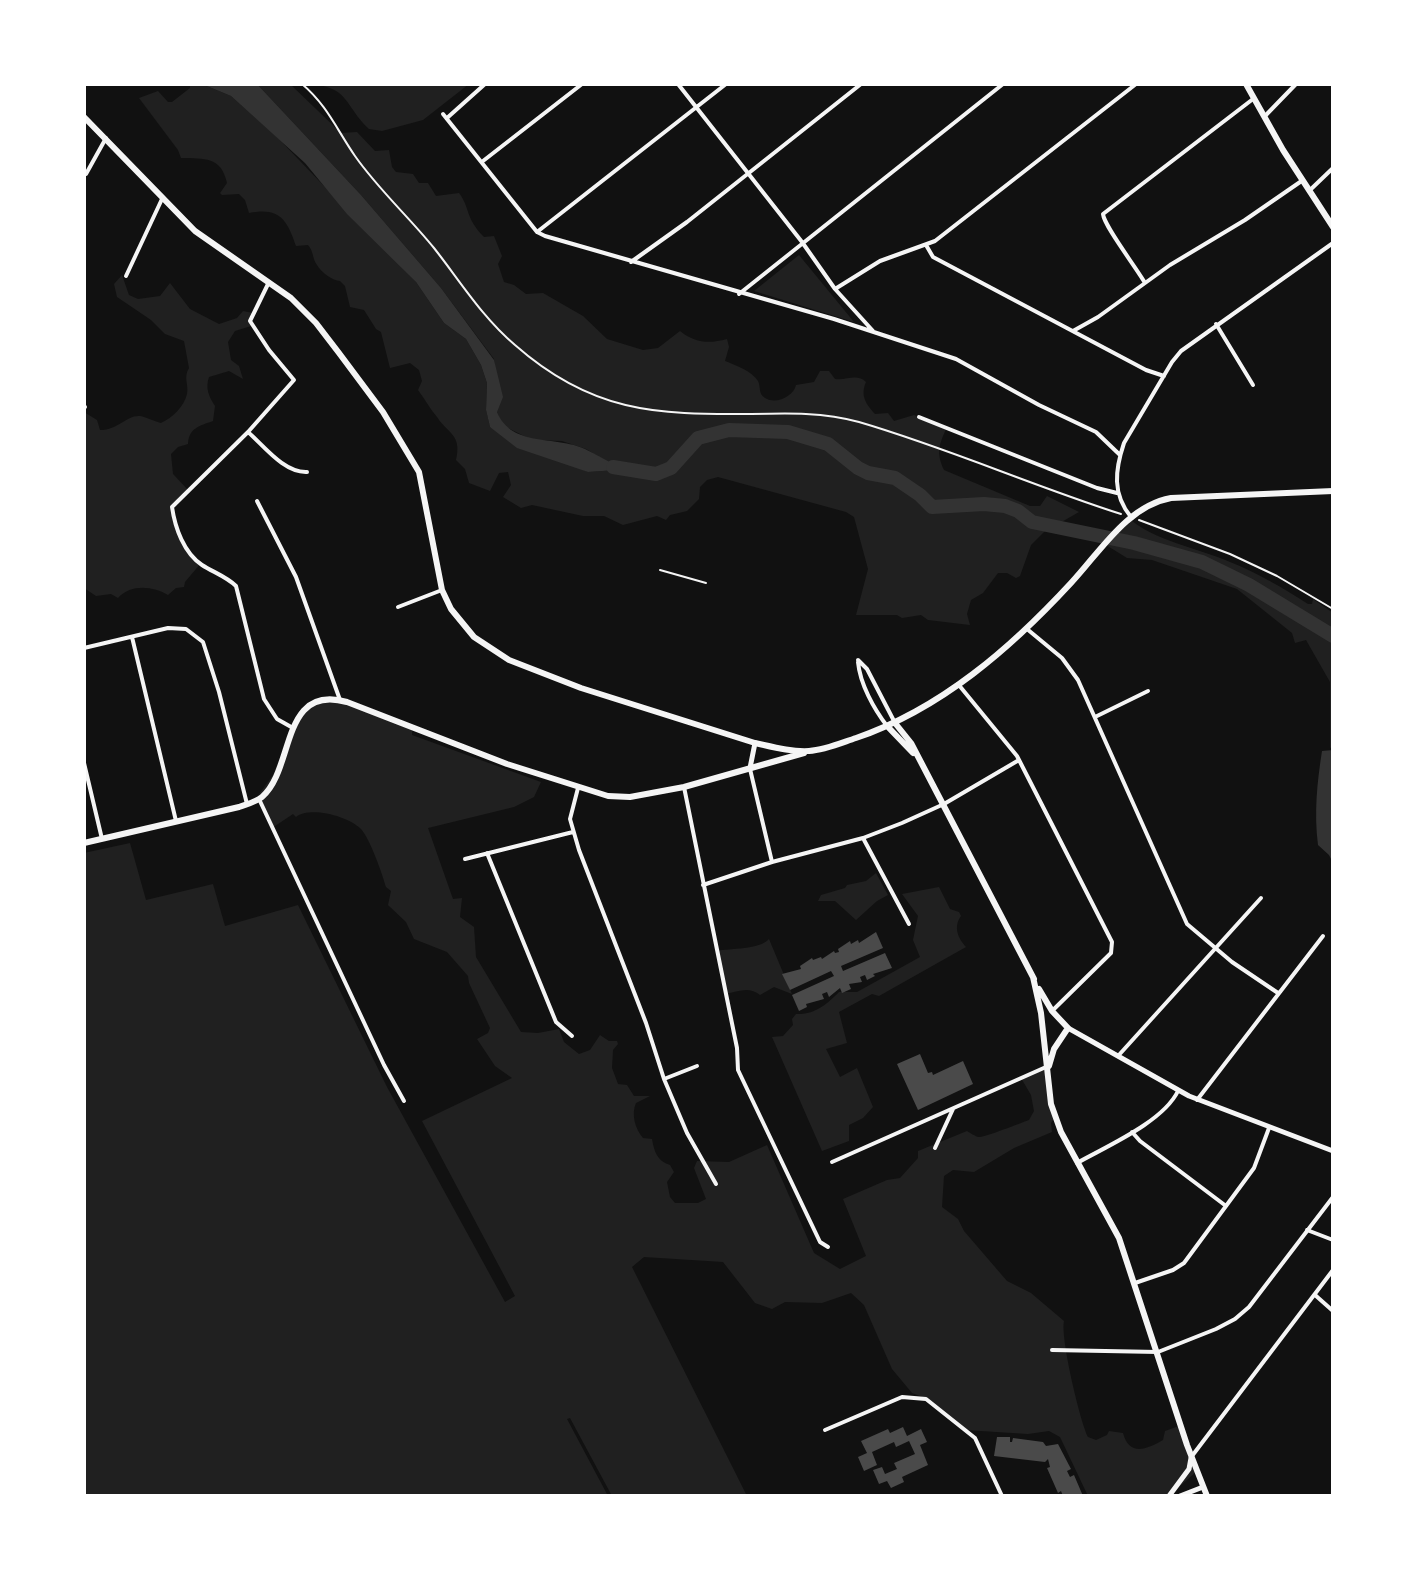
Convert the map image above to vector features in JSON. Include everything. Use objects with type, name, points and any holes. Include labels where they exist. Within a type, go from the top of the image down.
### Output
[{"type":"main road","points":[[1246,84],[1333,227]]},
{"type":"main road","points":[[84,117],[205,238],[291,298],[316,323],[383,412],[413,458],[424,487],[442,590],[451,609],[485,646],[509,660],[610,698],[755,743],[778,749],[812,751]]},
{"type":"main road","points":[[84,843],[259,799],[273,780],[293,728],[309,706],[324,700],[340,700],[507,764],[578,788],[617,797],[684,787],[750,769],[888,727],[958,684],[999,656],[1125,523],[1150,504],[1171,498],[1333,491]]},
{"type":"main road","points":[[895,723],[911,743],[1052,1011],[1068,1028],[1054,1049],[1049,1066]]},
{"type":"main road","points":[[888,727],[919,759]]},
{"type":"main road","points":[[1033,977],[1054,1114],[1077,1163],[1108,1214],[1135,1283],[1191,1457],[1207,1496]]},
{"type":"street","points":[[485,84],[445,116],[537,232],[956,359],[1039,405],[1096,432],[1120,455]]},
{"type":"street","points":[[482,162],[582,84]]},
{"type":"street","points":[[678,84],[835,289],[875,332]]},
{"type":"street","points":[[537,232],[726,84]]},
{"type":"street","points":[[631,262],[861,84]]},
{"type":"street","points":[[739,294],[1003,84]]},
{"type":"street","points":[[835,289],[880,261],[926,245],[949,230],[1136,84]]},
{"type":"street","points":[[1264,117],[1296,84]]},
{"type":"street","points":[[1145,283],[1102,216],[1253,99]]},
{"type":"street","points":[[86,174],[106,138]]},
{"type":"street","points":[[1309,191],[1333,168]]},
{"type":"street","points":[[1073,331],[1303,180]]},
{"type":"street","points":[[126,276],[163,197]]},
{"type":"street","points":[[1131,517],[1122,507],[1117,493],[1120,455],[1124,443],[1181,351],[1333,243]]},
{"type":"street","points":[[926,245],[933,257],[1146,370],[1165,376]]},
{"type":"street","points":[[269,282],[250,321],[294,380],[248,432],[172,507],[182,541],[192,556],[236,586],[264,699],[277,719],[293,728]]},
{"type":"street","points":[[1216,324],[1253,385]]},
{"type":"street","points":[[919,417],[1097,488],[1117,493]]},
{"type":"street","points":[[248,432],[289,468],[307,472]]},
{"type":"street","points":[[257,501],[296,577],[340,700]]},
{"type":"street","points":[[398,607],[442,590]]},
{"type":"street","points":[[1026,627],[1070,667],[1187,924],[1278,993]]},
{"type":"street","points":[[84,648],[179,628],[191,632],[203,642],[247,804]]},
{"type":"street","points":[[132,636],[176,821]]},
{"type":"street","points":[[888,727],[859,673],[858,660],[867,669],[895,723]]},
{"type":"street","points":[[958,684],[1019,760],[1113,946],[1111,953],[1052,1011]]},
{"type":"street","points":[[1095,717],[1148,691]]},
{"type":"street","points":[[755,743],[750,769],[772,862]]},
{"type":"street","points":[[703,885],[772,862],[863,838],[944,804],[1019,760]]},
{"type":"street","points":[[84,763],[102,839]]},
{"type":"street","points":[[684,787],[737,1048],[738,1070],[820,1242],[828,1247]]},
{"type":"street","points":[[578,788],[571,809],[573,832],[646,1023],[664,1079],[687,1133],[716,1184]]},
{"type":"street","points":[[259,799],[384,1065],[404,1101]]},
{"type":"street","points":[[465,859],[573,832]]},
{"type":"street","points":[[863,838],[909,924]]},
{"type":"street","points":[[487,853],[556,1022],[572,1036]]},
{"type":"street","points":[[1117,1057],[1261,898]]},
{"type":"street","points":[[1197,1100],[1323,936]]},
{"type":"street","points":[[1068,1028],[1197,1100],[1332,1148]]},
{"type":"street","points":[[664,1079],[697,1066]]},
{"type":"street","points":[[832,1162],[1049,1066]]},
{"type":"street","points":[[1077,1163],[1165,1109],[1178,1091]]},
{"type":"street","points":[[935,1148],[953,1109]]},
{"type":"street","points":[[1135,1283],[1179,1266],[1254,1168],[1269,1128]]},
{"type":"street","points":[[1132,1132],[1226,1206]]},
{"type":"street","points":[[1052,1350],[1158,1352],[1235,1319],[1249,1307],[1333,1197]]},
{"type":"street","points":[[1307,1230],[1333,1240]]},
{"type":"street","points":[[1169,1496],[1189,1469],[1191,1457],[1333,1270]]},
{"type":"street","points":[[1315,1295],[1333,1311]]},
{"type":"street","points":[[825,1430],[902,1397],[919,1396],[975,1438],[1002,1496]]},
{"type":"street","points":[[1180,1496],[1203,1487]]},
{"type":"lane","points":[[660,570],[706,583]]},
{"type":"path","points":[[302,84],[321,101],[355,156],[434,248],[485,315],[514,345],[572,385],[648,411],[685,414],[803,413],[859,422],[1230,554],[1277,576],[1333,609]]},
{"type":"shaded area","points":[[190,84],[202,84],[231,96],[277,137],[416,282],[444,323],[466,339],[487,383],[486,410],[490,427],[588,472],[628,469],[609,463],[586,449],[562,441],[532,440],[502,425],[497,412],[494,359],[441,288],[361,195],[257,84],[290,84],[341,133],[357,132],[375,151],[389,150],[396,172],[413,174],[419,183],[428,183],[436,196],[459,193],[478,230],[484,237],[494,236],[502,256],[498,264],[504,282],[526,294],[543,293],[583,316],[607,339],[643,350],[658,348],[680,331],[702,341],[727,339],[729,347],[725,361],[752,374],[758,381],[761,394],[769,400],[784,398],[792,393],[796,385],[814,382],[820,371],[829,371],[835,379],[859,378],[866,382],[865,400],[875,414],[888,413],[894,421],[914,415],[946,429],[939,449],[944,470],[1030,506],[1040,506],[1047,496],[1079,512],[1044,532],[1031,545],[1020,576],[1016,578],[1007,573],[998,573],[983,593],[971,600],[967,614],[970,625],[928,620],[921,615],[902,618],[897,615],[856,615],[868,569],[854,517],[846,512],[718,477],[707,480],[700,487],[699,499],[687,511],[670,515],[666,520],[657,516],[623,525],[604,516],[583,516],[532,505],[521,508],[503,497],[511,485],[508,472],[499,473],[490,491],[469,483],[465,469],[456,460],[456,439],[418,390],[422,381],[419,370],[410,363],[390,368],[381,332],[364,310],[350,307],[345,286],[321,270],[308,245],[296,246],[285,222],[275,214],[249,213],[245,200],[239,194],[222,195],[220,193],[227,183],[221,168],[211,161],[181,158],[139,98],[158,91],[168,102],[172,102],[190,88]]},
{"type":"shaded area","points":[[202,84],[257,84],[361,195],[441,288],[494,360],[503,397],[497,412],[504,423],[524,436],[573,445],[631,469],[588,472],[517,448],[490,427],[486,410],[487,383],[466,339],[444,323],[416,282],[347,214],[305,163],[231,96]]},
{"type":"shaded area","points":[[308,84],[469,84],[423,120],[382,131],[369,129],[339,93]]},
{"type":"shaded area","points":[[799,255],[854,322],[754,291]]},
{"type":"shaded area","points":[[122,275],[129,295],[138,299],[160,296],[170,283],[190,309],[219,324],[237,318],[243,311],[253,313],[251,326],[235,331],[228,342],[231,360],[239,366],[243,379],[229,371],[209,377],[208,392],[215,406],[213,421],[196,428],[190,434],[188,444],[178,447],[171,454],[173,474],[188,490],[173,508],[185,547],[201,563],[184,587],[176,588],[168,595],[136,588],[118,598],[111,594],[96,596],[84,588],[84,412],[97,420],[100,430],[112,428],[135,416],[161,423],[177,412],[187,394],[186,375],[189,368],[184,341],[165,334],[151,320],[117,297],[114,284]]},
{"type":"shaded area","points":[[1127,517],[1163,538],[1250,571],[1308,604],[1312,604],[1313,599],[1333,613],[1333,747],[1330,748],[1330,682],[1306,640],[1295,643],[1292,633],[1237,589],[1152,560],[1127,558],[1106,545],[1110,535]]},
{"type":"shaded area","points":[[338,699],[412,727],[412,735],[541,782],[534,797],[514,807],[428,828],[453,899],[462,898],[460,917],[474,927],[476,957],[521,1032],[559,1029],[564,1042],[579,1054],[590,1050],[600,1035],[609,1041],[617,1041],[612,1068],[618,1084],[627,1085],[634,1096],[650,1096],[636,1103],[635,1121],[643,1138],[652,1139],[657,1155],[674,1172],[667,1182],[670,1197],[675,1203],[698,1203],[706,1199],[694,1168],[697,1161],[729,1162],[767,1145],[814,1253],[840,1269],[866,1256],[843,1199],[887,1180],[900,1178],[918,1158],[918,1151],[967,1131],[982,1137],[1029,1120],[1034,1111],[1031,1095],[1021,1078],[1044,1068],[1055,1117],[1051,1123],[1052,1132],[1014,1148],[974,1172],[953,1170],[944,1176],[942,1207],[958,1219],[964,1231],[1007,1281],[1031,1293],[1064,1321],[1072,1379],[1088,1437],[1096,1440],[1109,1431],[1123,1433],[1129,1445],[1139,1449],[1163,1440],[1165,1431],[1179,1426],[1197,1471],[1169,1496],[1088,1496],[1060,1437],[1049,1431],[1028,1434],[965,1430],[928,1399],[912,1393],[892,1369],[864,1305],[851,1293],[822,1303],[785,1302],[772,1309],[755,1303],[723,1262],[644,1257],[632,1267],[747,1496],[612,1496],[570,1418],[567,1419],[608,1496],[84,1496],[84,853],[130,843],[146,900],[213,884],[225,926],[298,905],[387,1087],[505,1302],[515,1296],[422,1121],[512,1078],[495,1066],[477,1039],[488,1033],[490,1028],[468,976],[447,952],[414,939],[406,922],[388,905],[391,891],[386,887],[372,848],[361,829],[338,817],[310,812],[296,817],[293,814],[272,828],[257,797],[273,775],[291,730],[307,707]]},
{"type":"shaded area","points":[[1333,750],[1333,863],[1318,845],[1316,810],[1322,751]]},
{"type":"shaded area","points":[[876,873],[888,895],[856,920],[835,901],[818,901],[821,895],[866,881]]},
{"type":"shaded area","points":[[939,887],[950,909],[961,916],[957,924],[958,932],[966,947],[879,996],[872,994],[839,1012],[847,1043],[826,1049],[840,1077],[857,1068],[873,1107],[863,1118],[849,1125],[849,1141],[822,1151],[772,1037],[783,1036],[793,1025],[792,1019],[796,1014],[815,1011],[839,992],[857,992],[920,957],[913,940],[918,916],[902,894]]},
{"type":"shaded area","points":[[769,939],[792,994],[774,987],[760,995],[748,990],[725,994],[716,951],[752,947]]},
{"type":"building","points":[[876,932],[883,948],[841,966],[843,971],[885,953],[892,968],[873,974],[875,976],[867,980],[865,975],[860,977],[862,982],[849,984],[851,989],[842,993],[840,988],[829,997],[827,992],[822,994],[824,999],[806,1004],[807,1007],[799,1011],[792,995],[834,976],[831,971],[790,990],[782,974],[801,969],[800,966],[812,958],[822,959],[834,951],[839,952],[838,949],[850,941],[851,944],[858,940],[859,943]]},
{"type":"building","points":[[920,1054],[928,1073],[932,1072],[933,1075],[963,1061],[973,1084],[918,1110],[897,1064]]},
{"type":"building","points":[[903,1427],[907,1436],[921,1429],[927,1442],[920,1445],[928,1465],[902,1477],[904,1482],[891,1488],[887,1481],[879,1484],[873,1470],[882,1467],[885,1474],[897,1469],[894,1463],[915,1454],[909,1441],[896,1447],[894,1442],[872,1452],[877,1465],[864,1471],[858,1457],[867,1453],[861,1441],[888,1429],[890,1433]]},
{"type":"building","points":[[997,1437],[1010,1437],[1010,1442],[1013,1438],[1043,1442],[1046,1446],[1058,1444],[1071,1469],[1067,1471],[1070,1477],[1074,1475],[1083,1496],[1058,1493],[1047,1468],[1050,1467],[1048,1459],[1045,1462],[994,1456]]},
{"type":"waterway","points":[[613,467],[656,474],[671,468],[698,438],[729,430],[788,432],[828,444],[868,473],[895,478],[932,507],[1005,506],[1032,522],[1134,543],[1202,562],[1249,585],[1333,636]]}]
